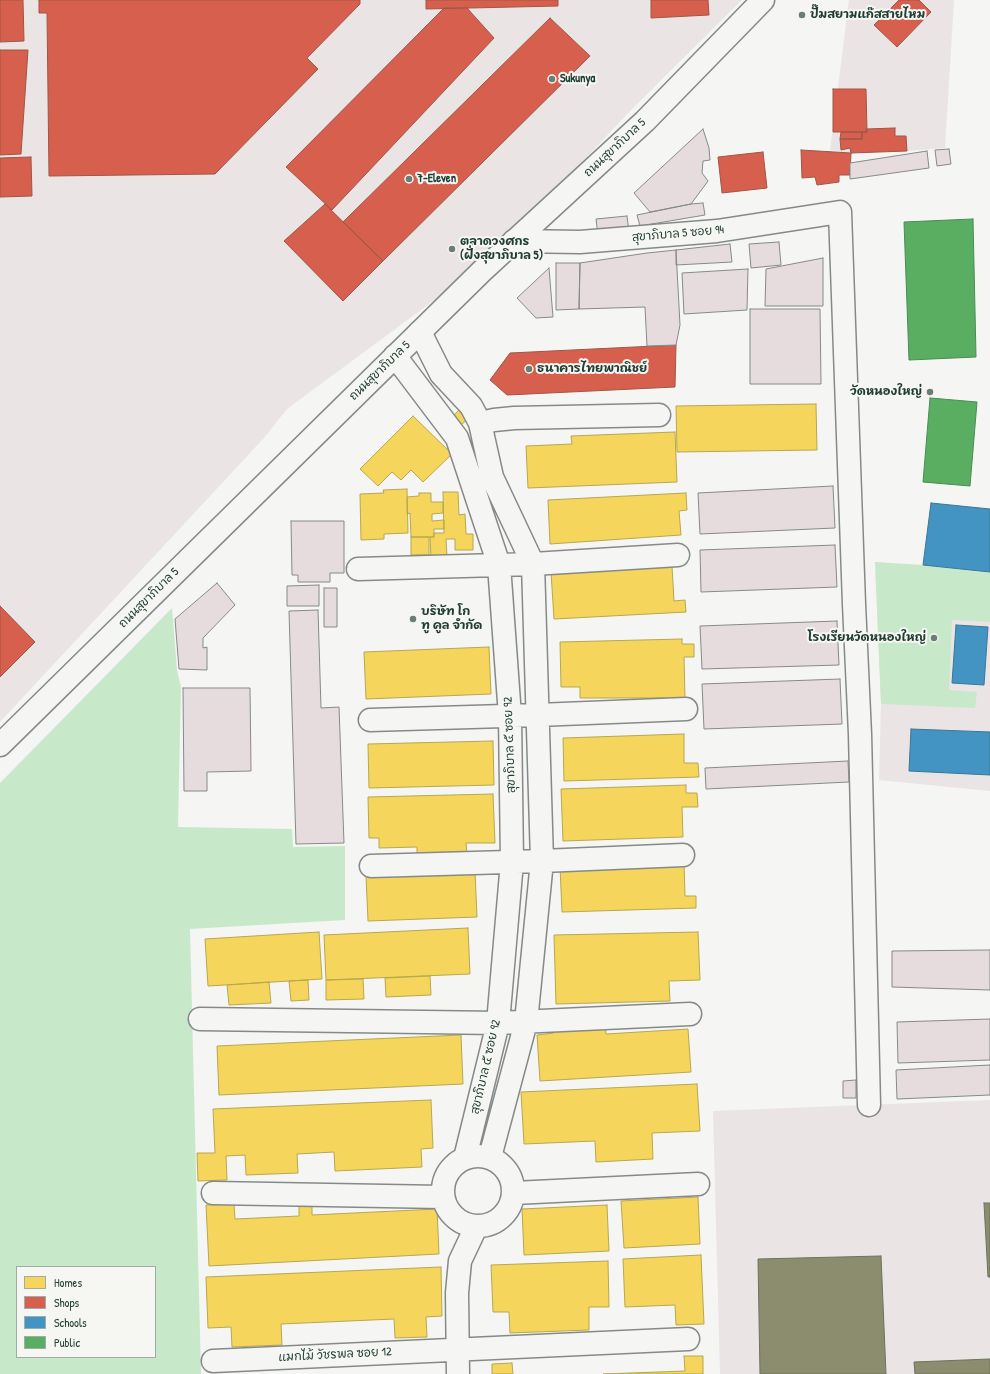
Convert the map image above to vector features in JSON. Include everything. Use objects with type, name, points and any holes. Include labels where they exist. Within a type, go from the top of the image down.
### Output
[{"type":"street","name":"ถนนสุขาภิบาล 5","points":[[0,745],[482,271],[645,121],[763,0]]},
{"type":"street","name":"สุขาภิบาล 5 ซอย 94","points":[[514,241],[580,242],[717,231],[840,212],[860,742],[870,1105]]},
{"type":"street","points":[[420,332],[441,374],[471,406],[480,423],[492,477],[533,564],[542,862],[526,1022],[490,1157]]},
{"type":"street","name":"สุขาภิบาล ๕ ซอย 92","points":[[395,356],[457,438],[499,565],[510,716],[512,862],[498,1023],[465,1158]]},
{"type":"street","points":[[480,423],[514,418],[659,415]]},
{"type":"street","points":[[358,569],[533,564],[678,555]]},
{"type":"street","points":[[370,720],[686,709]]},
{"type":"street","points":[[371,866],[542,862],[683,854]]},
{"type":"street","points":[[200,1019],[498,1023],[690,1014]]},
{"type":"street","points":[[478,1155],[490,1157],[502,1165],[511,1177],[514,1193],[511,1206],[502,1218],[490,1225],[476,1227],[461,1223],[448,1212],[442,1197],[443,1181],[451,1167],[465,1158],[478,1155]]},
{"type":"street","points":[[514,1193],[698,1184]]},
{"type":"street","points":[[213,1193],[442,1197]]},
{"type":"street","points":[[458,1374],[457,1349],[460,1261],[476,1227]]},
{"type":"street","name":"แมกไม้ วัชรพล ซอย 12","points":[[213,1361],[688,1339]]},
{"type":"shaded area","points":[[0,0],[742,0],[633,108],[494,256],[287,409],[264,438],[0,722]]},
{"type":"shaded area","points":[[849,0],[954,0],[945,148],[851,153],[830,150]]},
{"type":"shaded area","name":"โรงเรียนวัดหนองใหญ่","points":[[875,562],[990,573],[990,791],[879,780],[881,704]]},
{"type":"shaded area","points":[[990,1100],[990,1374],[720,1374],[713,1111]]},
{"type":"green space","points":[[875,562],[990,572],[990,622],[952,620],[949,690],[977,692],[975,708],[881,704]]},
{"type":"green space","points":[[172,608],[177,670],[181,687],[178,827],[292,829],[293,847],[345,846],[345,920],[190,929],[201,1374],[0,1374],[0,783]]},
{"type":"building: Homes","points":[[816,404],[817,450],[677,452],[676,406]]},
{"type":"building: Homes","points":[[461,408],[469,418],[461,425],[453,416]]},
{"type":"building: Homes","points":[[413,416],[452,454],[423,482],[411,470],[401,480],[392,472],[378,486],[360,469]]},
{"type":"building: Homes","points":[[675,432],[677,482],[528,488],[526,446],[572,444],[571,436]]},
{"type":"building: Homes","points":[[407,489],[408,533],[384,534],[384,539],[361,540],[360,494],[384,493],[383,490]]},
{"type":"building: Homes","points":[[443,492],[458,492],[459,515],[465,514],[466,534],[473,534],[473,550],[455,550],[455,539],[446,539],[447,557],[431,557],[430,537],[434,537],[434,533],[444,533]]},
{"type":"building: Homes","points":[[419,493],[431,493],[431,502],[443,502],[443,513],[432,514],[432,521],[444,520],[444,529],[434,529],[434,537],[411,537],[410,513],[407,514],[407,497],[419,496]]},
{"type":"building: Homes","points":[[686,493],[687,510],[679,511],[681,535],[550,544],[548,500]]},
{"type":"building: Homes","points":[[411,537],[429,537],[429,555],[411,555]]},
{"type":"building: Homes","points":[[672,566],[674,601],[685,600],[686,612],[554,619],[551,572]]},
{"type":"building: Homes","points":[[682,639],[682,644],[694,644],[694,657],[684,657],[685,698],[580,698],[580,687],[561,687],[560,642]]},
{"type":"building: Homes","points":[[489,647],[491,694],[366,699],[364,652]]},
{"type":"building: Homes","points":[[684,734],[684,763],[698,763],[699,777],[564,781],[563,738]]},
{"type":"building: Homes","points":[[493,741],[494,785],[369,788],[368,744]]},
{"type":"building: Homes","points":[[686,785],[686,793],[697,793],[698,807],[682,807],[683,837],[563,841],[561,789]]},
{"type":"building: Homes","points":[[493,794],[495,843],[466,843],[467,853],[417,854],[417,847],[379,848],[379,838],[369,838],[368,797]]},
{"type":"building: Homes","points":[[684,863],[685,896],[696,896],[696,908],[562,912],[560,867]]},
{"type":"building: Homes","points":[[475,871],[477,917],[368,921],[366,876]]},
{"type":"building: Homes","points":[[468,928],[470,974],[326,980],[324,935]]},
{"type":"building: Homes","points":[[319,932],[322,979],[208,986],[205,939]]},
{"type":"building: Homes","points":[[698,932],[700,980],[669,981],[670,1001],[556,1004],[554,935]]},
{"type":"building: Homes","points":[[430,976],[431,995],[386,997],[385,978]]},
{"type":"building: Homes","points":[[363,979],[364,999],[326,1000],[326,980]]},
{"type":"building: Homes","points":[[308,980],[309,1000],[291,1001],[289,981]]},
{"type":"building: Homes","points":[[269,982],[271,1003],[229,1005],[227,985]]},
{"type":"building: Homes","points":[[605,1019],[606,1034],[688,1029],[691,1072],[540,1081],[537,1035],[554,1033],[553,1022]]},
{"type":"building: Homes","points":[[461,1035],[463,1084],[219,1095],[217,1046]]},
{"type":"building: Homes","points":[[697,1084],[700,1131],[652,1133],[653,1159],[596,1162],[595,1141],[524,1144],[521,1092]]},
{"type":"building: Homes","points":[[431,1100],[433,1148],[421,1149],[422,1167],[335,1171],[334,1152],[297,1154],[298,1173],[246,1175],[245,1155],[226,1156],[227,1180],[198,1181],[197,1153],[215,1153],[213,1109]]},
{"type":"building: Homes","points":[[698,1197],[700,1244],[624,1248],[621,1201]]},
{"type":"building: Homes","points":[[312,1202],[312,1215],[437,1209],[439,1254],[209,1266],[206,1205],[234,1204],[235,1219],[299,1216],[299,1203]]},
{"type":"building: Homes","points":[[607,1205],[609,1251],[524,1255],[522,1209]]},
{"type":"building: Homes","points":[[701,1255],[704,1324],[676,1325],[675,1305],[625,1307],[623,1259]]},
{"type":"building: Homes","points":[[608,1261],[609,1307],[589,1307],[589,1330],[510,1333],[509,1312],[493,1312],[491,1265]]},
{"type":"building: Homes","points":[[441,1267],[442,1316],[426,1317],[427,1337],[395,1338],[394,1319],[281,1324],[282,1345],[232,1347],[231,1327],[208,1328],[206,1277]]},
{"type":"building: Homes","points":[[684,1356],[703,1356],[703,1374],[603,1374],[685,1371]]},
{"type":"building: Homes","points":[[512,1363],[513,1374],[492,1374],[492,1364]]},
{"type":"building: Shops","points":[[0,0],[23,0],[24,41],[0,42]]},
{"type":"building: Shops","points":[[39,0],[360,0],[360,4],[307,58],[318,69],[215,174],[49,176],[47,13],[39,13]]},
{"type":"building: Shops","points":[[426,0],[558,0],[558,6],[426,9]]},
{"type":"building: Shops","points":[[651,0],[708,0],[709,15],[651,18]]},
{"type":"building: Shops","points":[[899,0],[919,0],[931,12],[897,47],[874,25]]},
{"type":"building: Shops","points":[[444,8],[467,8],[494,38],[332,210],[286,167]]},
{"type":"building: Shops","points":[[550,18],[590,56],[383,261],[343,222]]},
{"type":"building: Shops","points":[[0,50],[28,50],[21,154],[0,155]]},
{"type":"building: Shops","points":[[833,89],[866,89],[867,132],[833,132]]},
{"type":"building: Shops","points":[[895,128],[895,136],[906,136],[907,151],[851,153],[850,148],[841,150],[840,139],[862,139],[862,132],[867,132],[866,129]]},
{"type":"building: Shops","points":[[841,132],[862,132],[862,139],[840,139]]},
{"type":"building: Shops","points":[[801,150],[851,153],[850,175],[839,175],[839,182],[817,185],[815,177],[802,178]]},
{"type":"building: Shops","points":[[763,152],[767,188],[722,193],[718,157]]},
{"type":"building: Shops","points":[[31,157],[32,196],[0,197],[0,158]]},
{"type":"building: Shops","points":[[325,204],[383,261],[343,301],[284,241]]},
{"type":"building: Shops","points":[[676,345],[675,387],[507,395],[490,380],[510,353]]},
{"type":"building: Shops","points":[[0,606],[35,642],[0,677]]},
{"type":"building: Schools","points":[[931,503],[990,509],[990,572],[923,565]]},
{"type":"building: Schools","points":[[956,625],[988,627],[984,685],[952,683]]},
{"type":"building: Schools","points":[[911,729],[990,732],[990,775],[909,771]]},
{"type":"building: Public","points":[[973,219],[976,357],[909,360],[904,222]]},
{"type":"building: Public","points":[[930,398],[977,402],[970,486],[923,482]]},
{"type":"building: Industry","points":[[984,1203],[990,1203],[990,1277],[988,1277]]},
{"type":"building: Industry","points":[[881,1256],[886,1374],[760,1374],[758,1259]]},
{"type":"building: Industry","points":[[990,1359],[990,1374],[915,1374],[914,1362]]},
{"type":"building: Other","points":[[703,129],[709,148],[710,160],[703,161],[702,173],[708,181],[691,204],[650,212],[634,193]]},
{"type":"building: Other","points":[[949,149],[951,164],[937,166],[935,150]]},
{"type":"building: Other","points":[[927,151],[929,168],[850,179],[850,163]]},
{"type":"building: Other","points":[[703,203],[705,215],[640,226],[637,215],[691,204]]},
{"type":"building: Other","points":[[627,216],[629,232],[598,235],[596,219]]},
{"type":"building: Other","points":[[779,242],[781,265],[751,268],[749,244]]},
{"type":"building: Other","points":[[730,244],[732,262],[676,265],[676,250]]},
{"type":"building: Other","points":[[676,250],[680,325],[676,345],[647,346],[645,307],[579,309],[580,263]]},
{"type":"building: Other","points":[[823,258],[823,306],[765,306],[766,269]]},
{"type":"building: Other","points":[[556,263],[580,263],[579,309],[556,310]]},
{"type":"building: Other","points":[[549,268],[553,317],[536,318],[517,298]]},
{"type":"building: Other","points":[[748,269],[747,310],[684,314],[682,273]]},
{"type":"building: Other","points":[[750,309],[820,309],[821,384],[750,384]]},
{"type":"building: Other","points":[[833,486],[835,528],[700,534],[698,493]]},
{"type":"building: Other","points":[[291,521],[344,521],[344,573],[330,573],[330,582],[298,582],[298,575],[292,575]]},
{"type":"building: Other","points":[[835,545],[837,587],[701,592],[700,550]]},
{"type":"building: Other","points":[[217,583],[235,605],[203,638],[203,648],[207,647],[207,670],[179,669],[175,619]]},
{"type":"building: Other","points":[[319,585],[319,606],[287,606],[287,586]]},
{"type":"building: Other","points":[[324,588],[337,588],[337,627],[324,627]]},
{"type":"building: Other","points":[[318,610],[321,708],[339,707],[344,843],[296,844],[289,611]]},
{"type":"building: Other","points":[[837,621],[839,665],[702,669],[700,626]]},
{"type":"building: Other","points":[[840,679],[842,724],[704,729],[702,684]]},
{"type":"building: Other","points":[[183,688],[250,688],[251,771],[207,772],[207,791],[184,791]]},
{"type":"building: Other","points":[[848,761],[849,782],[706,789],[705,768]]},
{"type":"building: Other","points":[[990,950],[990,990],[892,987],[892,951]]},
{"type":"building: Other","points":[[990,1019],[990,1060],[898,1063],[897,1022]]},
{"type":"building: Other","points":[[990,1065],[990,1095],[897,1099],[896,1070]]},
{"type":"building: Other","points":[[856,1080],[856,1098],[843,1098],[843,1081]]},
{"type":"place","name":"ปั๊มสยามแก๊สสายไหม","points":[[802,15]]},
{"type":"place","name":"Sukunya","points":[[552,79]]},
{"type":"place","name":"7-Eleven","points":[[409,179]]},
{"type":"place","name":"ตลาดวงศกร (ฝั่งสุขาภิบาล 5)","points":[[452,249]]},
{"type":"place","name":"ธนาคารไทยพาณิชย์","points":[[529,369]]},
{"type":"place","name":"วัดหนองใหญ่","points":[[930,392]]},
{"type":"place","name":"บริษัท โก ทู คูล จำกัด","points":[[413,619]]},
{"type":"place","name":"โรงเรียนวัดหนองใหญ่","points":[[934,638]]}]
